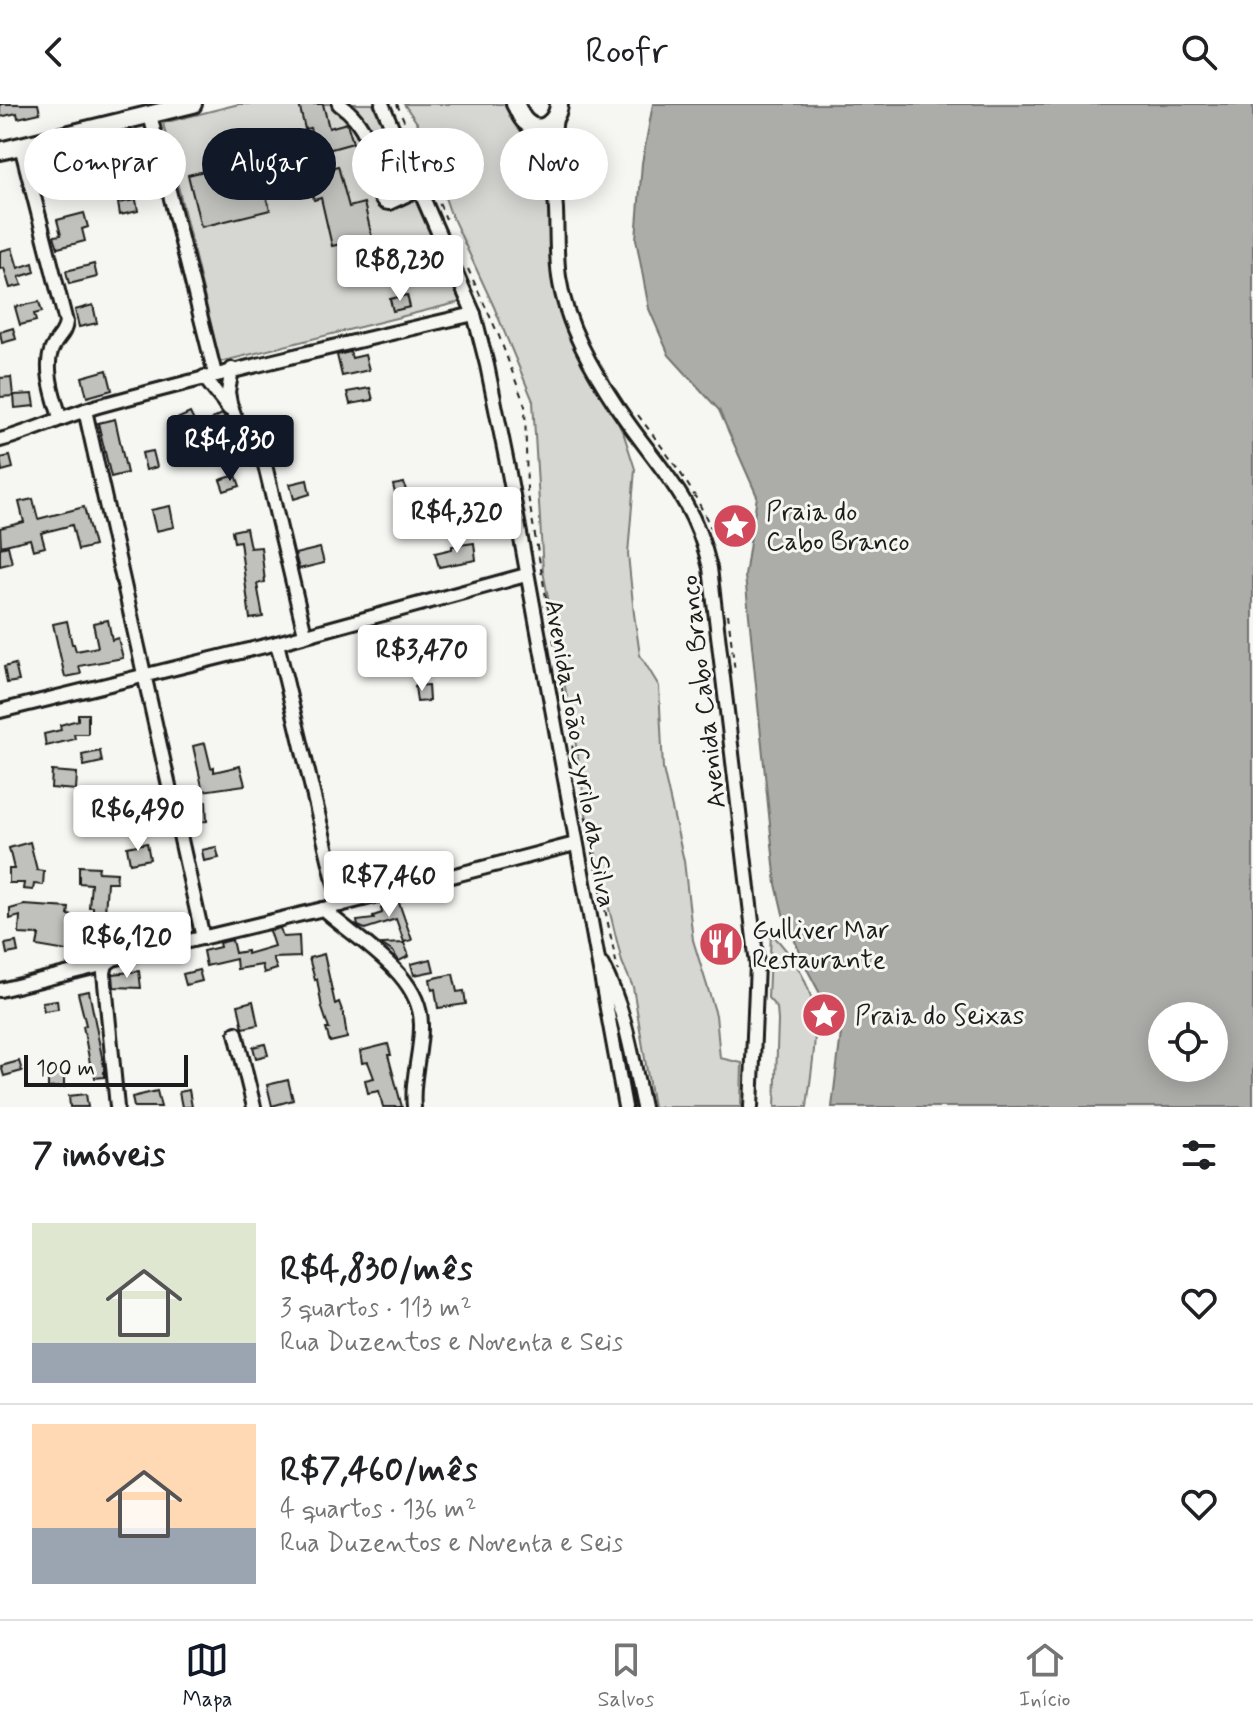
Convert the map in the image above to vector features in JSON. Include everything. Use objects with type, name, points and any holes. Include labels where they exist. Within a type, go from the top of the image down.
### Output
[{"type":"main road","points":[[0,151],[193,104]]},
{"type":"main road","points":[[518,106],[526,122],[535,127],[545,126],[557,111]]},
{"type":"street","points":[[339,104],[359,119],[363,128]]},
{"type":"street","name":"Avenida João Cyrilo da Silva","points":[[382,104],[392,128]]},
{"type":"street","points":[[150,115],[209,376],[265,465],[305,634]]},
{"type":"street","points":[[21,146],[66,322],[64,332],[53,346],[49,362],[60,417]]},
{"type":"street","name":"Avenida João Cyrilo da Silva","points":[[424,200],[474,314],[499,424],[625,1107]]},
{"type":"street","name":"Avenida Cabo Branco","points":[[555,200],[559,277],[581,345],[619,410],[678,489],[698,525],[707,553],[721,648],[757,964],[751,1107]]},
{"type":"street","points":[[0,440],[31,432],[60,417],[232,369],[474,314]]},
{"type":"street","points":[[232,369],[228,392],[235,417]]},
{"type":"street","points":[[85,410],[203,938]]},
{"type":"street","points":[[0,711],[277,643],[526,575]]},
{"type":"street","points":[[277,643],[340,905]]},
{"type":"street","points":[[0,990],[575,844]]},
{"type":"street","points":[[323,909],[398,973],[413,990],[420,1007],[421,1027],[414,1107]]},
{"type":"street","name":"Avenida João Cyrilo da Silva","points":[[597,955],[619,1000],[643,1107]]},
{"type":"street","points":[[106,964],[109,1043],[117,1107]]},
{"type":"street","points":[[236,1033],[254,1107]]},
{"type":"path","points":[[631,406],[701,503],[716,546]]},
{"type":"path","points":[[728,614],[735,672]]},
{"type":"shaded area","points":[[239,104],[373,104],[384,128],[352,128],[352,200],[415,200],[460,302],[220,362],[181,200],[186,200],[186,128],[164,128],[163,123]]},
{"type":"shaded area","points":[[404,104],[507,104],[523,128],[500,128],[500,200],[551,200],[551,266],[563,311],[624,435],[635,469],[628,554],[640,655],[659,686],[663,769],[684,861],[693,940],[716,1015],[720,1058],[742,1063],[741,1107],[653,1107],[633,987],[622,962],[586,814],[543,571],[533,401],[446,200],[484,200],[484,128],[421,128]]},
{"type":"shaded area","points":[[653,104],[1253,104],[1253,1107],[832,1107],[841,1033],[808,971],[783,914],[776,884],[745,576],[757,496],[719,410],[669,355],[649,309],[636,239],[642,163]]},
{"type":"shaded area","points":[[416,246],[422,272],[384,281],[378,255]]},
{"type":"shaded area","points":[[771,933],[802,975],[814,1014],[815,1035],[807,1107],[775,1107],[778,1021],[777,1008],[768,998]]},
{"type":"building","points":[[0,104],[38,104],[40,113],[18,118],[17,113],[0,117]]},
{"type":"building","points":[[299,104],[323,104],[329,128],[305,128]]},
{"type":"building","points":[[347,123],[352,143],[336,148],[336,128],[329,128]]},
{"type":"building","points":[[336,167],[349,207],[364,203],[372,237],[332,246],[321,200],[336,200]]},
{"type":"building","points":[[202,172],[202,200],[268,200],[270,210],[201,227],[188,175]]},
{"type":"building","points":[[136,200],[138,211],[120,215],[118,203]]},
{"type":"building","points":[[84,213],[88,227],[82,229],[85,241],[58,248],[54,236],[61,235],[57,220]]},
{"type":"building","points":[[12,248],[18,268],[33,263],[35,272],[19,277],[22,285],[10,288],[4,268],[0,269],[0,251]]},
{"type":"building","points":[[94,264],[97,277],[69,284],[66,271]]},
{"type":"building","points":[[407,295],[410,307],[393,311],[390,299]]},
{"type":"building","points":[[39,302],[42,312],[34,314],[36,321],[20,325],[15,307]]},
{"type":"building","points":[[93,305],[97,323],[79,327],[75,310]]},
{"type":"building","points":[[13,328],[16,339],[2,343],[0,332]]},
{"type":"building","points":[[350,352],[352,358],[365,355],[369,370],[342,376],[337,355]]},
{"type":"building","points":[[107,370],[112,390],[87,397],[82,377]]},
{"type":"building","points":[[11,377],[13,396],[0,397],[0,378]]},
{"type":"building","points":[[370,388],[373,400],[350,404],[347,392]]},
{"type":"building","points":[[33,394],[35,406],[15,408],[14,395]]},
{"type":"building","points":[[190,413],[194,421],[173,432],[168,423]]},
{"type":"building","points":[[222,414],[230,426],[219,432],[212,419]]},
{"type":"building","points":[[115,419],[127,473],[111,477],[98,423]]},
{"type":"building","points":[[230,444],[236,455],[220,464],[214,452]]},
{"type":"building","points":[[153,451],[157,467],[146,470],[142,453]]},
{"type":"building","points":[[10,456],[13,468],[2,471],[0,458]]},
{"type":"building","points":[[236,475],[240,486],[224,491],[220,480]]},
{"type":"building","points":[[307,480],[310,494],[294,499],[290,484]]},
{"type":"building","points":[[404,483],[407,495],[396,497],[393,485]]},
{"type":"building","points":[[443,498],[446,509],[432,513],[429,501]]},
{"type":"building","points":[[33,499],[38,519],[84,507],[94,546],[78,550],[72,525],[41,533],[45,547],[33,550],[30,539],[1,546],[0,528],[24,522],[19,502]]},
{"type":"building","points":[[170,506],[174,527],[156,531],[151,510]]},
{"type":"building","points":[[246,528],[250,548],[261,547],[265,582],[257,584],[263,617],[250,619],[240,541],[234,542],[232,531]]},
{"type":"building","points":[[474,543],[476,560],[439,567],[435,553],[452,549],[452,546]]},
{"type":"building","points":[[8,546],[12,563],[0,566],[0,548]]},
{"type":"building","points":[[320,548],[324,563],[299,569],[295,554]]},
{"type":"building","points":[[108,620],[112,640],[118,638],[123,658],[79,666],[81,674],[65,677],[53,624],[67,621],[76,651],[98,647],[93,623]]},
{"type":"building","points":[[15,664],[19,681],[7,683],[4,667]]},
{"type":"building","points":[[428,685],[429,701],[417,702],[415,686]]},
{"type":"building","points":[[78,714],[88,714],[88,734],[74,734],[75,739],[46,746],[44,734],[61,730],[60,725],[78,720]]},
{"type":"building","points":[[205,743],[214,772],[240,766],[245,785],[203,791],[193,746]]},
{"type":"building","points":[[100,751],[102,762],[84,766],[82,755]]},
{"type":"building","points":[[52,771],[77,773],[76,790],[51,788]]},
{"type":"building","points":[[145,791],[148,804],[130,807],[127,794]]},
{"type":"building","points":[[206,801],[207,821],[190,822],[189,802]]},
{"type":"building","points":[[30,842],[37,870],[44,871],[43,885],[34,884],[33,890],[23,889],[24,883],[9,883],[9,869],[14,869],[9,848]]},
{"type":"building","points":[[147,843],[150,859],[130,863],[127,847]]},
{"type":"building","points":[[216,847],[219,858],[204,861],[202,850]]},
{"type":"building","points":[[79,866],[99,867],[98,872],[117,873],[116,882],[107,882],[105,914],[93,913],[93,907],[89,907],[91,884],[79,883]]},
{"type":"building","points":[[398,900],[412,940],[404,942],[396,919],[365,929],[358,926],[357,921],[374,919],[373,916],[382,913],[381,907]]},
{"type":"building","points":[[24,905],[69,908],[68,915],[75,916],[73,930],[89,934],[88,939],[99,941],[97,952],[86,950],[84,954],[37,946],[39,935],[19,934],[20,916],[10,919],[10,909]]},
{"type":"building","points":[[280,928],[283,937],[299,936],[300,957],[273,958],[277,969],[264,973],[262,965],[237,969],[236,959],[206,966],[203,951],[232,940],[235,953],[247,951],[247,954],[274,946],[269,931]]},
{"type":"building","points":[[16,942],[18,952],[7,954],[5,944]]},
{"type":"building","points":[[404,943],[409,956],[399,961],[393,952],[381,944]]},
{"type":"building","points":[[324,954],[335,1004],[339,1002],[344,1016],[347,1038],[330,1042],[317,979],[309,958]]},
{"type":"building","points":[[431,959],[434,971],[414,975],[411,964]]},
{"type":"building","points":[[199,970],[202,981],[186,985],[183,974]]},
{"type":"building","points":[[139,971],[141,988],[114,987],[113,974]]},
{"type":"building","points":[[453,974],[457,992],[464,991],[466,1004],[438,1008],[430,979]]},
{"type":"building","points":[[89,991],[104,1077],[95,1078],[94,1069],[91,1069],[83,1026],[86,1025],[78,993]]},
{"type":"building","points":[[57,1000],[58,1009],[44,1011],[42,1002]]},
{"type":"building","points":[[253,1001],[258,1025],[243,1028],[238,1005]]},
{"type":"building","points":[[265,1044],[268,1055],[256,1058],[253,1047]]},
{"type":"building","points":[[388,1044],[402,1107],[383,1107],[379,1091],[368,1093],[365,1080],[374,1078],[368,1062],[362,1063],[360,1051]]},
{"type":"building","points":[[19,1061],[22,1071],[4,1076],[1,1066]]},
{"type":"building","points":[[48,1075],[64,1075],[64,1087],[48,1088]]},
{"type":"building","points":[[288,1080],[293,1100],[272,1106],[267,1085]]},
{"type":"building","points":[[189,1090],[192,1107],[182,1107],[179,1092]]},
{"type":"building","points":[[157,1091],[161,1107],[134,1107],[132,1097]]},
{"type":"building","points":[[86,1094],[88,1107],[70,1107],[69,1096]]},
{"type":"place","name":"Praia do Cabo Branco","points":[[735,526]]},
{"type":"place","name":"Gulliver Mar Restaurante","points":[[721,944]]},
{"type":"place","name":"Praia do Seixas","points":[[824,1015]]}]
